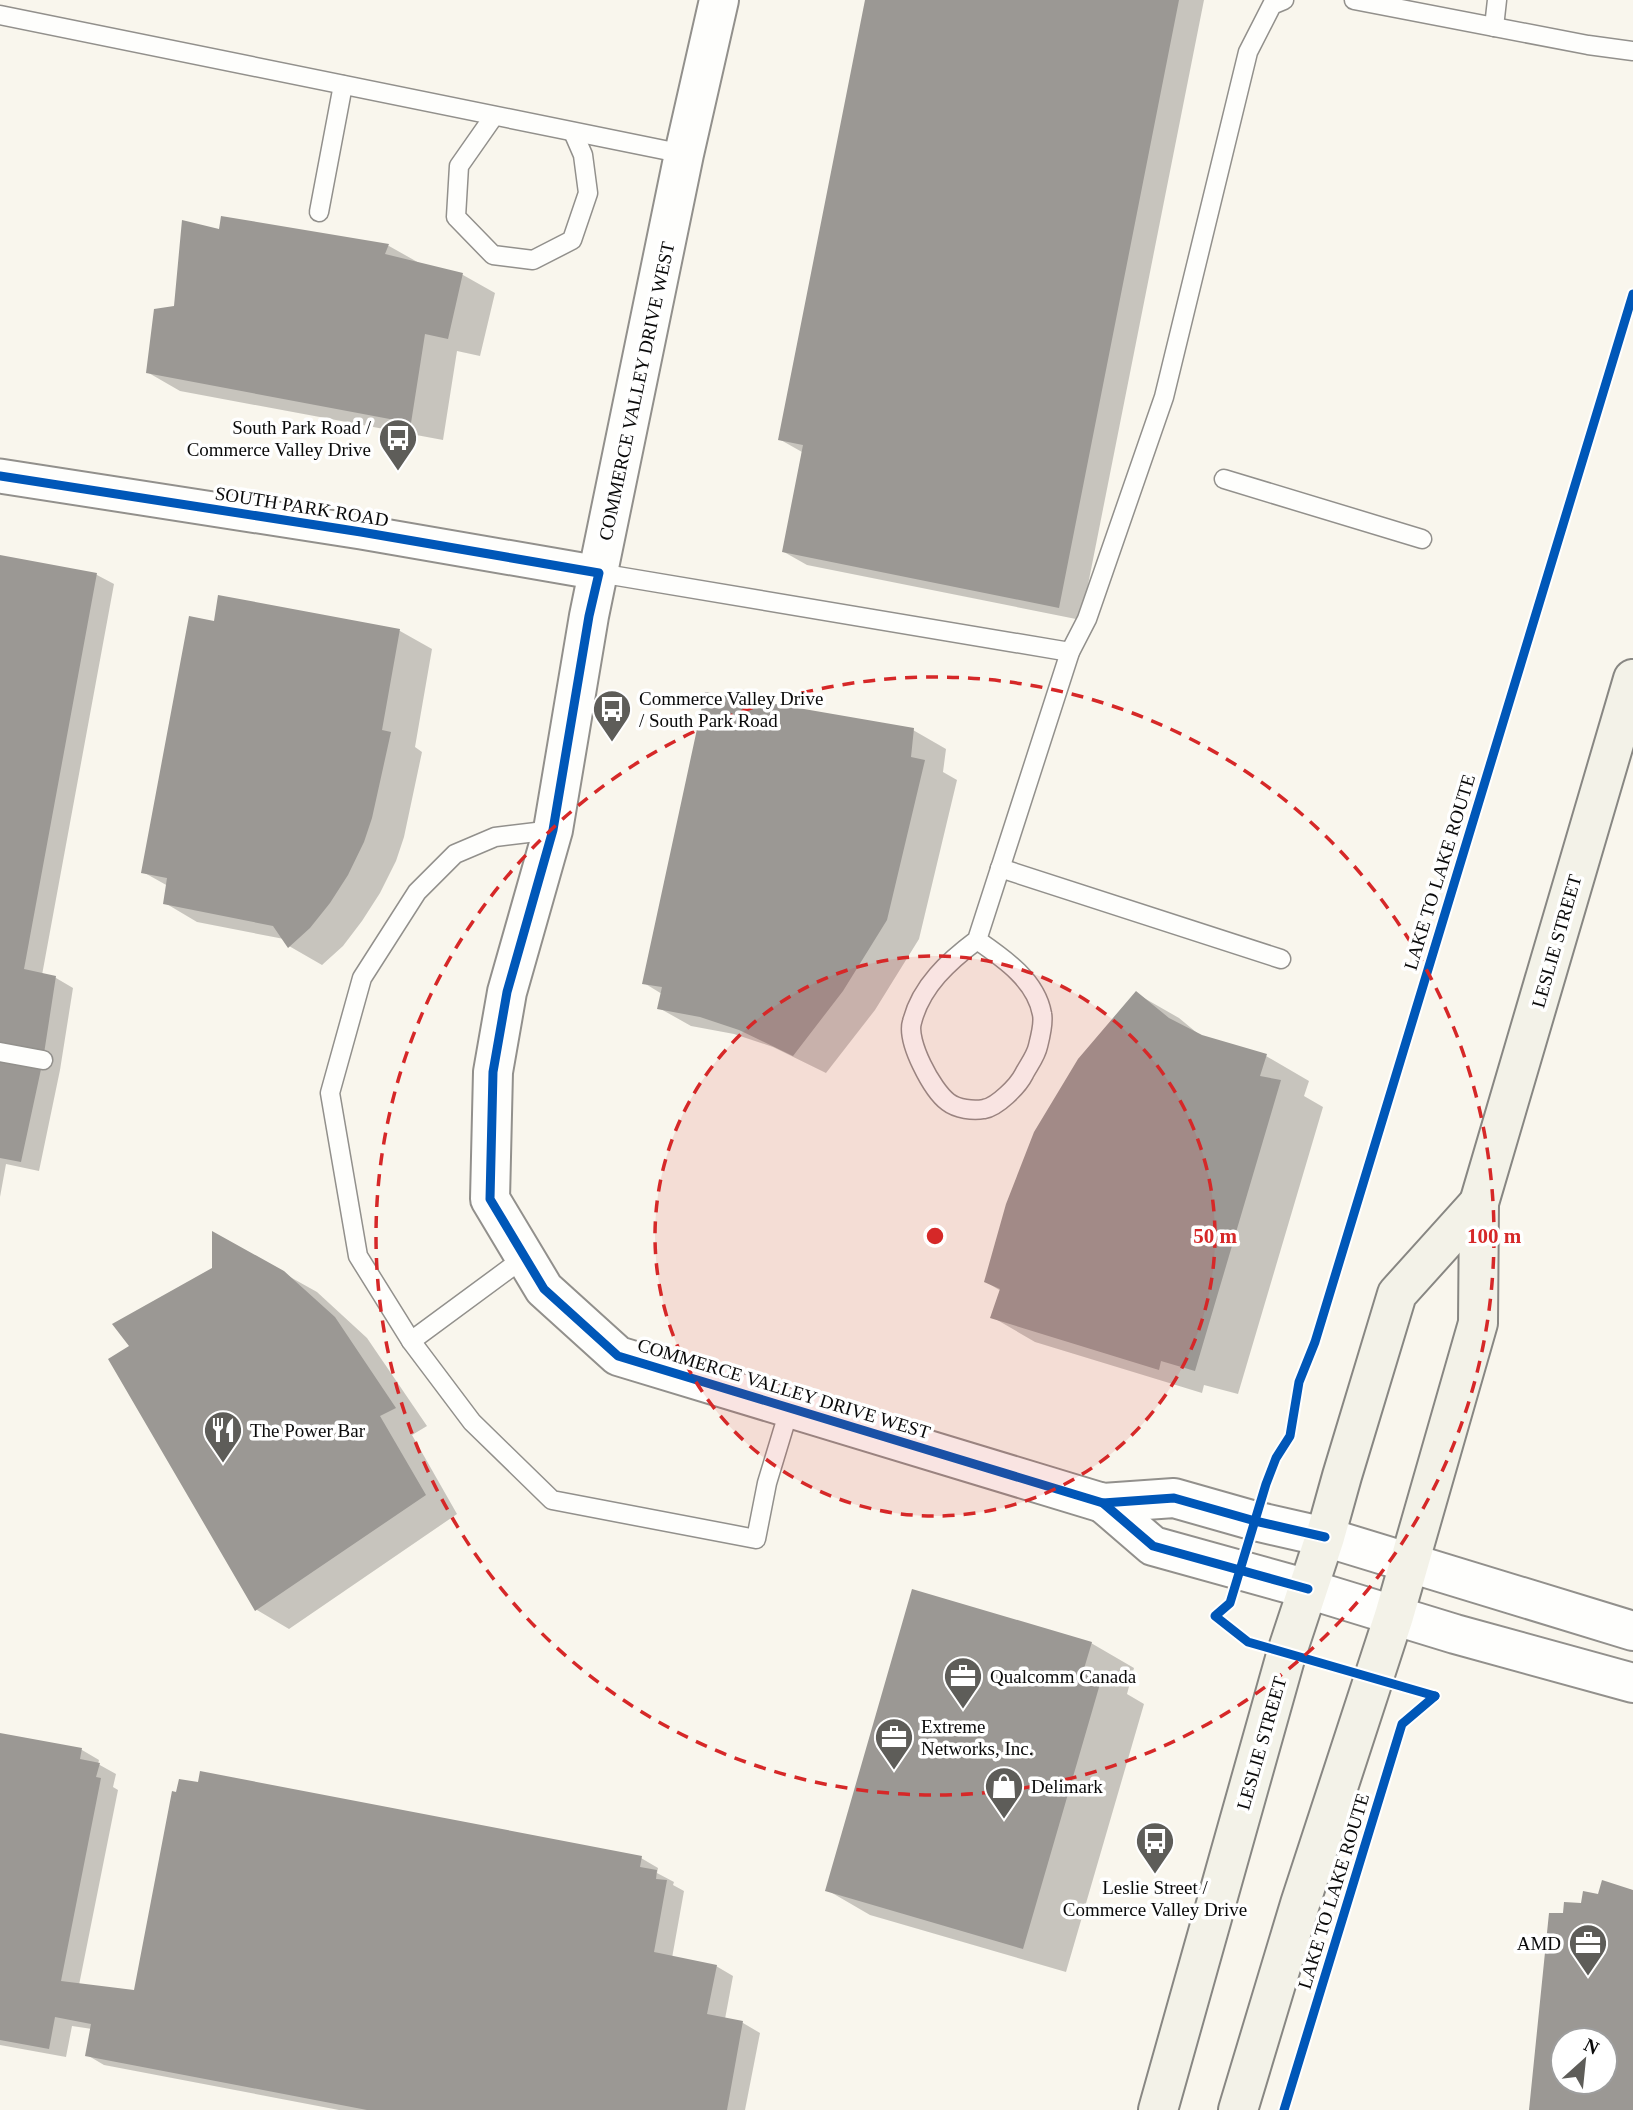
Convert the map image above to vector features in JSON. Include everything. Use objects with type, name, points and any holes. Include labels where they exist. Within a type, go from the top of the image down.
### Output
[{"type":"main road","name":"LESLIE STREET","points":[[1238,2110],[1300,1904],[1394,1616],[1478,1323],[1479,1203],[1633,679]]},
{"type":"main road","name":"LESLIE STREET","points":[[1158,2110],[1286,1655],[1325,1538],[1398,1294],[1479,1203]]},
{"type":"street","name":"COMMERCE VALLEY DRIVE WEST","points":[[719,0],[684,154],[589,617],[553,830],[507,992],[493,1072],[490,1199],[544,1289],[618,1356],[1103,1503],[1174,1498],[1325,1538],[1633,1631]]},
{"type":"street","name":"SOUTH PARK ROAD","points":[[0,476],[361,532],[599,573]]},
{"type":"street","name":"COMMERCE VALLEY DRIVE WEST","points":[[1103,1503],[1153,1546],[1633,1683]]},
{"type":"lane","points":[[977,940],[1003,958],[1031,987],[1043,1016],[1038,1048],[1020,1080],[1002,1099],[986,1109],[963,1109],[949,1102],[925,1071],[910,1025],[919,1001],[936,976],[948,962],[977,940],[1070,652],[1087,619],[1164,397],[1248,52],[1272,5],[1284,0]]},
{"type":"lane","points":[[1354,0],[1588,45],[1633,51]]},
{"type":"lane","points":[[1494,27],[1497,0]]},
{"type":"lane","points":[[0,15],[684,154]]},
{"type":"lane","points":[[319,212],[343,85]]},
{"type":"lane","points":[[494,116],[458,166],[456,217],[493,254],[533,260],[572,240],[589,193],[583,155],[573,132]]},
{"type":"lane","points":[[1224,479],[1422,539]]},
{"type":"lane","points":[[599,573],[1070,652]]},
{"type":"lane","points":[[553,830],[495,837],[455,854],[417,892],[362,978],[330,1093],[358,1256],[411,1341],[472,1422],[552,1500],[756,1539],[766,1483],[790,1407]]},
{"type":"lane","points":[[1000,869],[1281,959]]},
{"type":"lane","points":[[0,1052],[43,1060]]},
{"type":"lane","points":[[411,1341],[525,1257]]},
{"type":"building","points":[[865,0],[1179,0],[1059,608],[782,552],[803,445],[778,440]]},
{"type":"building","points":[[221,216],[389,244],[385,254],[463,273],[448,339],[425,334],[411,423],[146,373],[154,309],[174,306],[182,220],[219,229]]},
{"type":"building","points":[[0,555],[97,573],[24,969],[56,976],[43,1060],[21,1162],[0,1158]]},
{"type":"building","points":[[218,595],[400,629],[382,730],[391,732],[364,842],[330,903],[310,928],[288,948],[273,926],[163,904],[167,878],[141,873],[189,616],[214,621]]},
{"type":"building","points":[[705,692],[914,728],[911,757],[925,760],[887,920],[843,991],[793,1056],[739,1030],[700,1017],[657,1009],[662,987],[642,984]]},
{"type":"building","points":[[1136,991],[1169,1018],[1202,1035],[1267,1054],[1260,1076],[1281,1080],[1195,1371],[1161,1361],[1159,1370],[990,1318],[1000,1289],[984,1282],[1006,1204],[1034,1132],[1078,1059]]},
{"type":"building","points":[[212,1231],[284,1271],[335,1317],[396,1408],[380,1416],[426,1495],[255,1611],[108,1359],[129,1346],[112,1324],[212,1268]]},
{"type":"building","points":[[912,1589],[1092,1642],[1083,1672],[1102,1677],[1023,1949],[825,1891]]},
{"type":"building","points":[[0,1733],[82,1748],[80,1759],[100,1763],[96,1777],[101,1778],[61,1981],[134,1990],[172,1791],[176,1792],[179,1779],[198,1782],[200,1771],[642,1856],[640,1867],[657,1870],[656,1879],[667,1880],[654,1952],[717,1965],[707,2014],[743,2021],[727,2110],[367,2110],[85,2056],[91,2024],[55,2017],[49,2049],[0,2040]]},
{"type":"building","name":"AMD","points":[[1602,1880],[1633,1890],[1633,2110],[1529,2110],[1549,1913],[1563,1913],[1564,1902],[1581,1903],[1583,1891],[1598,1894]]},
{"type":"cycle path","name":"LAKE TO LAKE ROUTE","points":[[1435,1696],[1248,1642],[1215,1616],[1230,1603],[1266,1484],[1276,1458],[1290,1436],[1299,1382],[1315,1342],[1633,294]]},
{"type":"cycle path","points":[[0,476],[361,532],[599,573],[589,616],[553,830],[507,992],[493,1072],[490,1199],[544,1289],[618,1356],[1103,1503],[1174,1498],[1325,1537]]},
{"type":"cycle path","points":[[1103,1503],[1153,1546],[1308,1589]]},
{"type":"cycle path","name":"LAKE TO LAKE ROUTE","points":[[1284,2110],[1402,1724],[1435,1696]]},
{"type":"place","name":"South Park Road / Commerce Valley Drive","points":[[398,472]]},
{"type":"place","name":"Commerce Valley Drive / South Park Road","points":[[612,743]]},
{"type":"place","name":"The Power Bar","points":[[223,1464]]},
{"type":"place","name":"Qualcomm Canada","points":[[963,1710]]},
{"type":"place","name":"Extreme Networks, Inc.","points":[[894,1771]]},
{"type":"place","name":"Delimark","points":[[1004,1820]]},
{"type":"place","name":"Leslie Street / Commerce Valley Drive","points":[[1155,1875]]},
{"type":"place","name":"AMD","points":[[1588,1977]]}]
